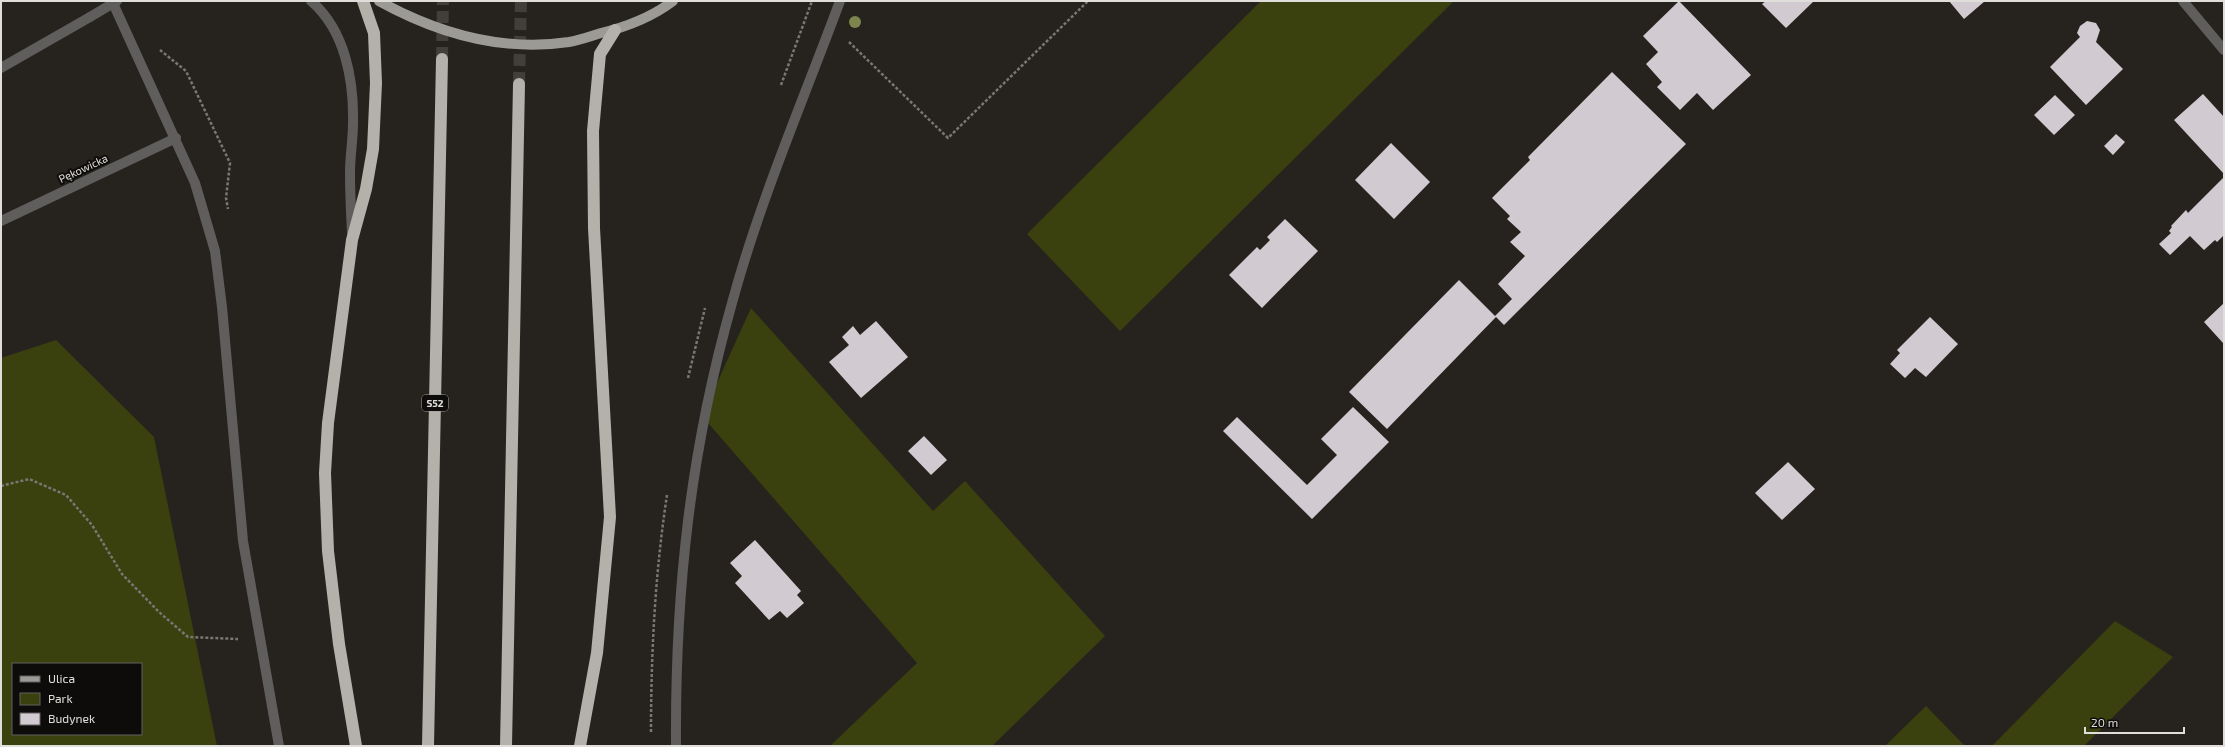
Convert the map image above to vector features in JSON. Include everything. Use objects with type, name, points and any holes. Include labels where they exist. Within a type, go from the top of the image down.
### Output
[{"type":"highway","points":[[356,746],[339,644],[328,551],[325,473],[328,423],[352,240],[366,189],[373,149],[376,83],[374,33],[363,1]]},
{"type":"highway","points":[[580,746],[597,653],[610,517],[594,228],[592,132],[600,54],[615,30]]},
{"type":"highway","name":"S52","points":[[428,746],[442,59]]},
{"type":"highway","points":[[506,746],[519,84]]},
{"type":"main road","points":[[379,1],[436,28],[470,38],[502,43],[569,42],[615,30],[642,19],[673,1]]},
{"type":"street","points":[[112,1],[196,183],[216,257],[222,307],[242,533],[279,746]]},
{"type":"street","points":[[1,68],[117,1]]},
{"type":"street","points":[[311,1],[329,19],[338,34],[350,78],[353,122],[350,171],[352,240]]},
{"type":"street","points":[[676,746],[675,682],[679,595],[692,484],[706,402],[734,294],[775,172],[840,1]]},
{"type":"street","points":[[2182,1],[2224,50]]},
{"type":"street","name":"Pękowicka","points":[[1,221],[176,138]]},
{"type":"path","points":[[828,32],[846,40],[853,45],[948,138],[1088,1]]},
{"type":"path","points":[[1,486],[29,479],[66,495],[92,525],[122,574],[159,612],[188,637],[260,640]]},
{"type":"green space","points":[[1261,1],[1454,1],[1120,331],[1027,234]]},
{"type":"green space","points":[[751,308],[933,511],[965,481],[1105,636],[992,746],[830,746],[917,663],[702,416]]},
{"type":"green space","points":[[56,340],[154,437],[217,746],[1,746],[1,358]]},
{"type":"green space","points":[[2115,621],[2173,657],[2084,746],[1992,746]]},
{"type":"green space","points":[[1926,706],[1965,746],[1885,746]]},
{"type":"building","points":[[1679,1],[1751,75],[1713,110],[1697,93],[1680,110],[1657,87],[1662,82],[1646,64],[1658,52],[1643,36]]},
{"type":"building","points":[[1766,1],[1814,1],[1786,28],[1762,4]]},
{"type":"building","points":[[1949,1],[1985,1],[1964,19]]},
{"type":"building","points":[[2087,21],[2096,23],[2100,30],[2096,42],[2123,69],[2086,105],[2050,67],[2080,37],[2077,33],[2080,26]]},
{"type":"building","points":[[1612,72],[1686,144],[1504,325],[1496,317],[1387,429],[1349,392],[1459,280],[1495,316],[1512,299],[1498,284],[1525,256],[1510,242],[1521,232],[1507,219],[1510,216],[1492,198],[1530,160],[1528,157]]},
{"type":"building","points":[[2203,94],[2224,117],[2224,174],[2174,120]]},
{"type":"building","points":[[2055,95],[2075,115],[2054,135],[2034,115]]},
{"type":"building","points":[[2116,134],[2125,142],[2113,155],[2104,146]]},
{"type":"building","points":[[1391,143],[1430,182],[1394,219],[1355,180]]},
{"type":"building","points":[[2224,177],[2224,235],[2217,242],[2215,240],[2204,250],[2190,236],[2170,255],[2159,244],[2171,233],[2169,231],[2172,227],[2171,226],[2186,210],[2188,213]]},
{"type":"building","points":[[1285,219],[1318,251],[1262,308],[1229,275],[1257,247],[1260,250],[1270,240],[1267,237]]},
{"type":"building","points":[[2224,303],[2224,341],[2223,343],[2204,322]]},
{"type":"building","points":[[1930,317],[1958,344],[1926,377],[1915,368],[1905,378],[1890,364],[1900,353],[1897,350]]},
{"type":"building","points":[[876,321],[908,357],[861,398],[829,362],[849,345],[842,337],[853,326],[860,335]]},
{"type":"building","points":[[1353,407],[1389,442],[1312,519],[1223,431],[1237,417],[1307,485],[1337,455],[1321,439]]},
{"type":"building","points":[[924,436],[947,460],[931,475],[908,451]]},
{"type":"building","points":[[1788,462],[1815,489],[1782,520],[1755,493]]},
{"type":"building","points":[[755,540],[801,591],[797,595],[804,603],[787,618],[780,611],[769,620],[735,583],[742,576],[730,563]]},
{"type":"tunnel","points":[[442,59],[443,1]]},
{"type":"tunnel","points":[[519,84],[521,1]]}]
